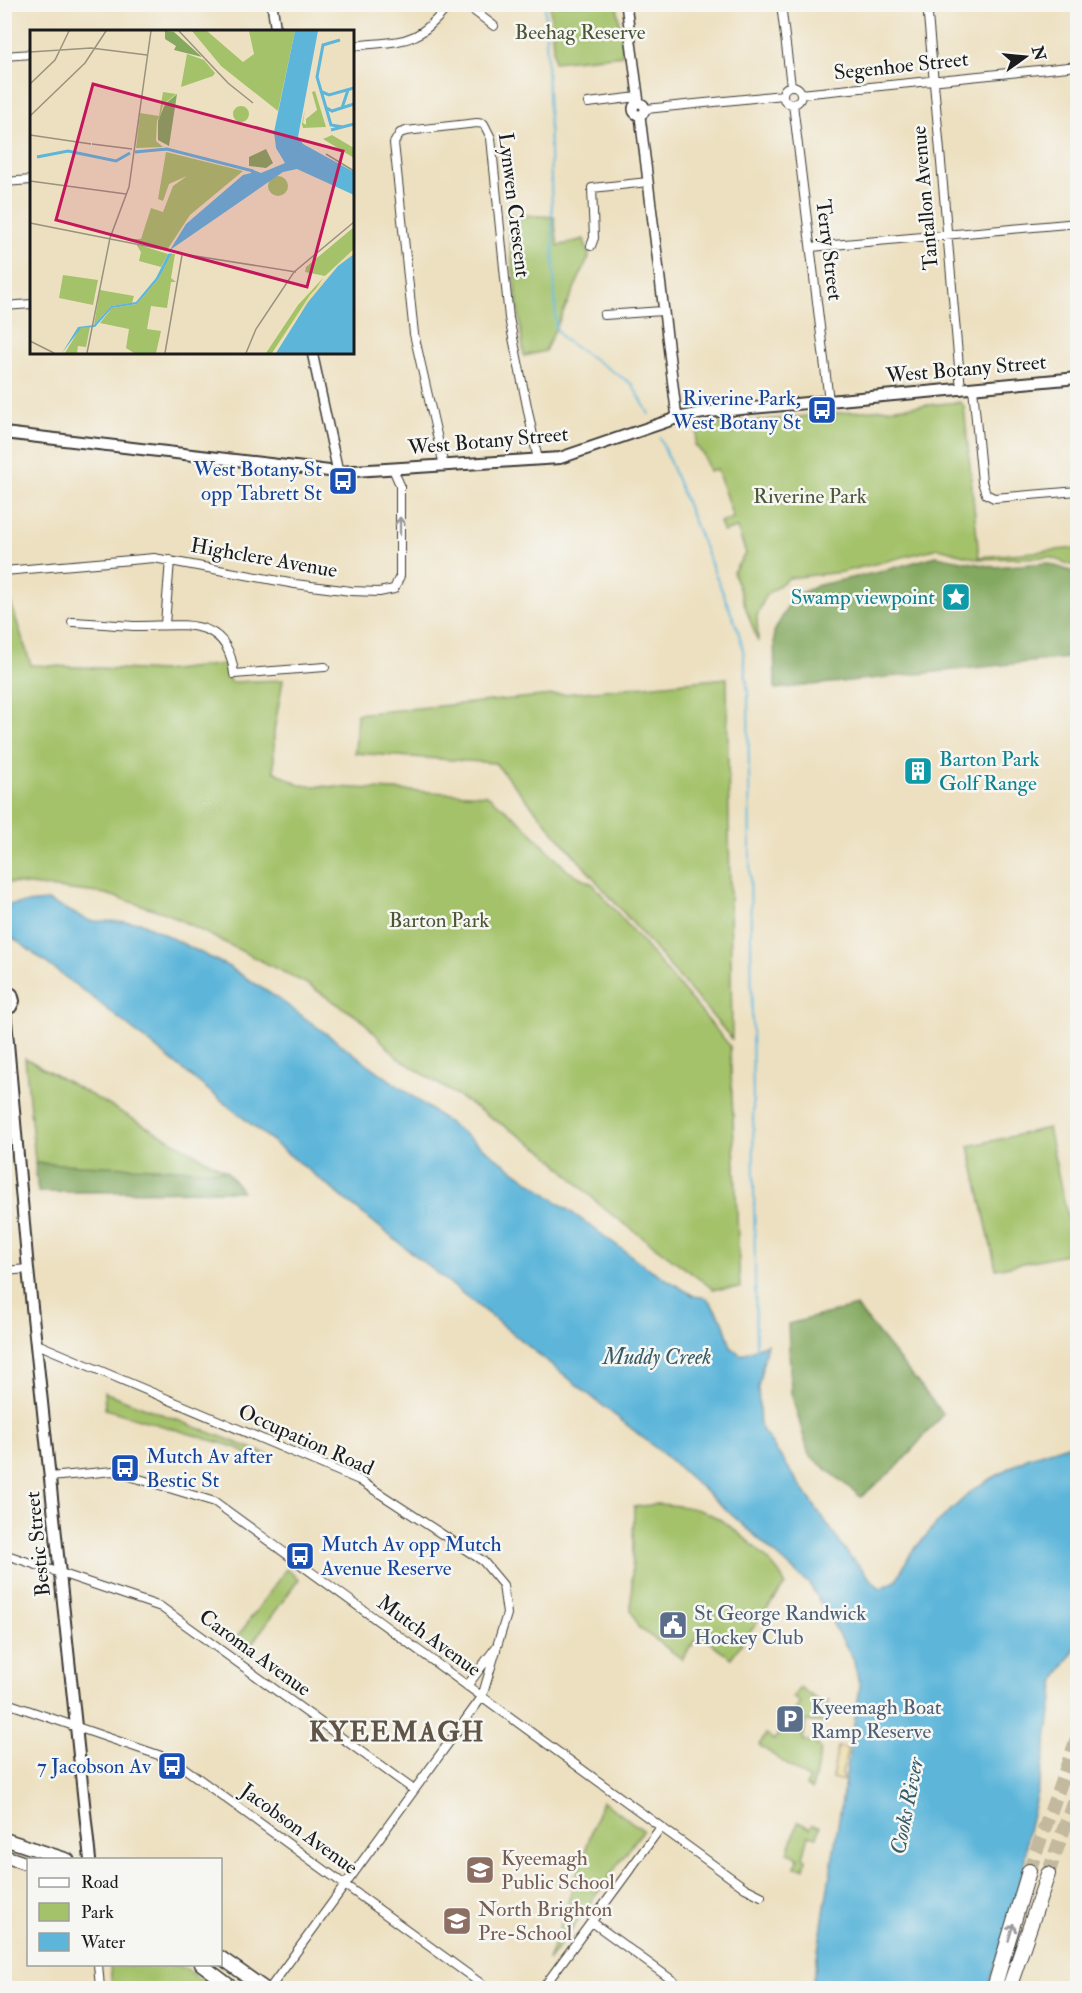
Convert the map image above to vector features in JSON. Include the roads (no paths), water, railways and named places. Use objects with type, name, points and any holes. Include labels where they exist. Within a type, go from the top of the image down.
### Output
[{"type":"highway","points":[[4,1839],[62,1858]]},
{"type":"highway","points":[[4,1856],[27,1864]]},
{"type":"highway","points":[[994,1989],[1029,1871]]},
{"type":"highway","points":[[1010,1989],[1048,1874]]},
{"type":"highway","points":[[222,1958],[264,1989]]},
{"type":"highway","points":[[202,1966],[233,1989]]},
{"type":"main road","name":"West Botany Street","points":[[4,433],[338,472],[538,460],[576,454],[677,418],[708,412],[1077,378]]},
{"type":"main road","name":"Bestic Street","points":[[4,990],[10,992],[14,998],[13,1004],[5,1009],[28,1269],[90,1858]]},
{"type":"street","points":[[272,4],[276,30]]},
{"type":"street","points":[[354,46],[412,39],[431,27],[450,4]]},
{"type":"street","points":[[465,4],[494,26]]},
{"type":"street","points":[[626,4],[677,418]]},
{"type":"street","points":[[781,4],[791,86]]},
{"type":"street","name":"Tantallon Avenue","points":[[927,4],[961,389]]},
{"type":"street","points":[[4,56],[30,54]]},
{"type":"street","name":"Segenhoe Street","points":[[801,94],[1077,66]]},
{"type":"street","points":[[791,86],[798,88],[801,94],[800,99],[793,104],[786,101],[783,95],[785,89],[791,86]]},
{"type":"street","points":[[588,103],[640,106],[783,95]]},
{"type":"street","name":"Terry Street","points":[[793,104],[829,401]]},
{"type":"street","name":"Lynwen Crescent","points":[[444,466],[414,334],[394,143],[400,134],[406,131],[477,123],[484,124],[491,138],[509,318],[538,460]]},
{"type":"street","points":[[4,182],[30,180]]},
{"type":"street","points":[[591,246],[594,238],[592,188],[648,182]]},
{"type":"street","points":[[811,247],[1077,223]]},
{"type":"street","points":[[4,306],[30,304]]},
{"type":"street","points":[[604,315],[663,311]]},
{"type":"street","points":[[312,354],[338,472]]},
{"type":"street","points":[[973,388],[982,482],[986,494],[994,498],[1077,491]]},
{"type":"street","name":"Highclere Avenue","points":[[4,571],[154,558],[295,584],[351,591],[387,591],[398,584],[400,485],[393,469]]},
{"type":"street","points":[[165,624],[170,560]]},
{"type":"street","points":[[72,622],[204,627],[225,642],[233,658],[234,674],[325,668]]},
{"type":"street","points":[[4,1271],[28,1269]]},
{"type":"street","name":"Occupation Road","points":[[37,1344],[359,1480],[478,1556],[494,1571],[505,1593],[507,1614],[497,1646],[467,1686]]},
{"type":"street","name":"Mutch Avenue","points":[[50,1477],[114,1471],[215,1502],[745,1888],[760,1896]]},
{"type":"street","name":"Caroma Avenue","points":[[4,1554],[161,1607],[414,1790]]},
{"type":"street","points":[[270,1989],[482,1697],[497,1646]]},
{"type":"street","name":"Jacobson Avenue","points":[[4,1702],[167,1756],[487,1989]]},
{"type":"street","points":[[543,1989],[661,1827]]},
{"type":"street","points":[[592,1922],[683,1989]]},
{"type":"street","points":[[98,1966],[100,1989]]},
{"type":"water","points":[[48,901],[90,921],[140,922],[229,967],[276,997],[648,1268],[694,1296],[707,1298],[723,1321],[731,1347],[741,1355],[767,1344],[758,1387],[760,1427],[850,1557],[881,1588],[896,1581],[911,1553],[939,1521],[975,1488],[1027,1458],[1077,1442],[1077,1646],[1056,1679],[1043,1766],[1027,1835],[1024,1872],[988,1988],[812,1988],[860,1687],[853,1658],[810,1585],[667,1457],[97,1001],[8,934],[5,905]]},
{"type":"waterway","points":[[545,4],[556,328],[563,339],[632,384],[649,414]]},
{"type":"waterway","points":[[660,438],[738,630],[743,650],[748,694],[756,1349]]},
{"type":"tunnel","points":[[1029,1871],[1078,1736]]},
{"type":"tunnel","points":[[1048,1874],[1078,1789]]},
{"type":"place","name":"Riverine Park, West Botany St","points":[[822,410]]},
{"type":"place","name":"West Botany St opp Tabrett St","points":[[343,481]]},
{"type":"place","name":"Swamp viewpoint","points":[[956,597]]},
{"type":"place","name":"Barton Park Golf Range","points":[[918,771]]},
{"type":"place","name":"Mutch Av after Bestic St","points":[[125,1468]]},
{"type":"place","name":"Mutch Av opp Mutch Avenue Reserve","points":[[300,1556]]},
{"type":"place","name":"St George Randwick Hockey Club","points":[[673,1625]]},
{"type":"place","name":"Kyeemagh Boat Ramp Reserve","points":[[790,1719]]},
{"type":"place","name":"7 Jacobson Av","points":[[172,1766]]},
{"type":"place","name":"Kyeemagh Public School","points":[[480,1870]]},
{"type":"place","name":"North Brighton Pre-School","points":[[457,1921]]},
{"type":"district","name":"KYEEMAGH","points":[[397,1732]]},
{"type":"park label","name":"Beehag Reserve","points":[[580,32]]},
{"type":"park label","name":"Riverine Park","points":[[810,496]]},
{"type":"park label","name":"Barton Park","points":[[439,920]]},
{"type":"water label","name":"Muddy Creek","points":[[657,1357]]},
{"type":"water label","name":"Cooks River","points":[[907,1806]]}]
